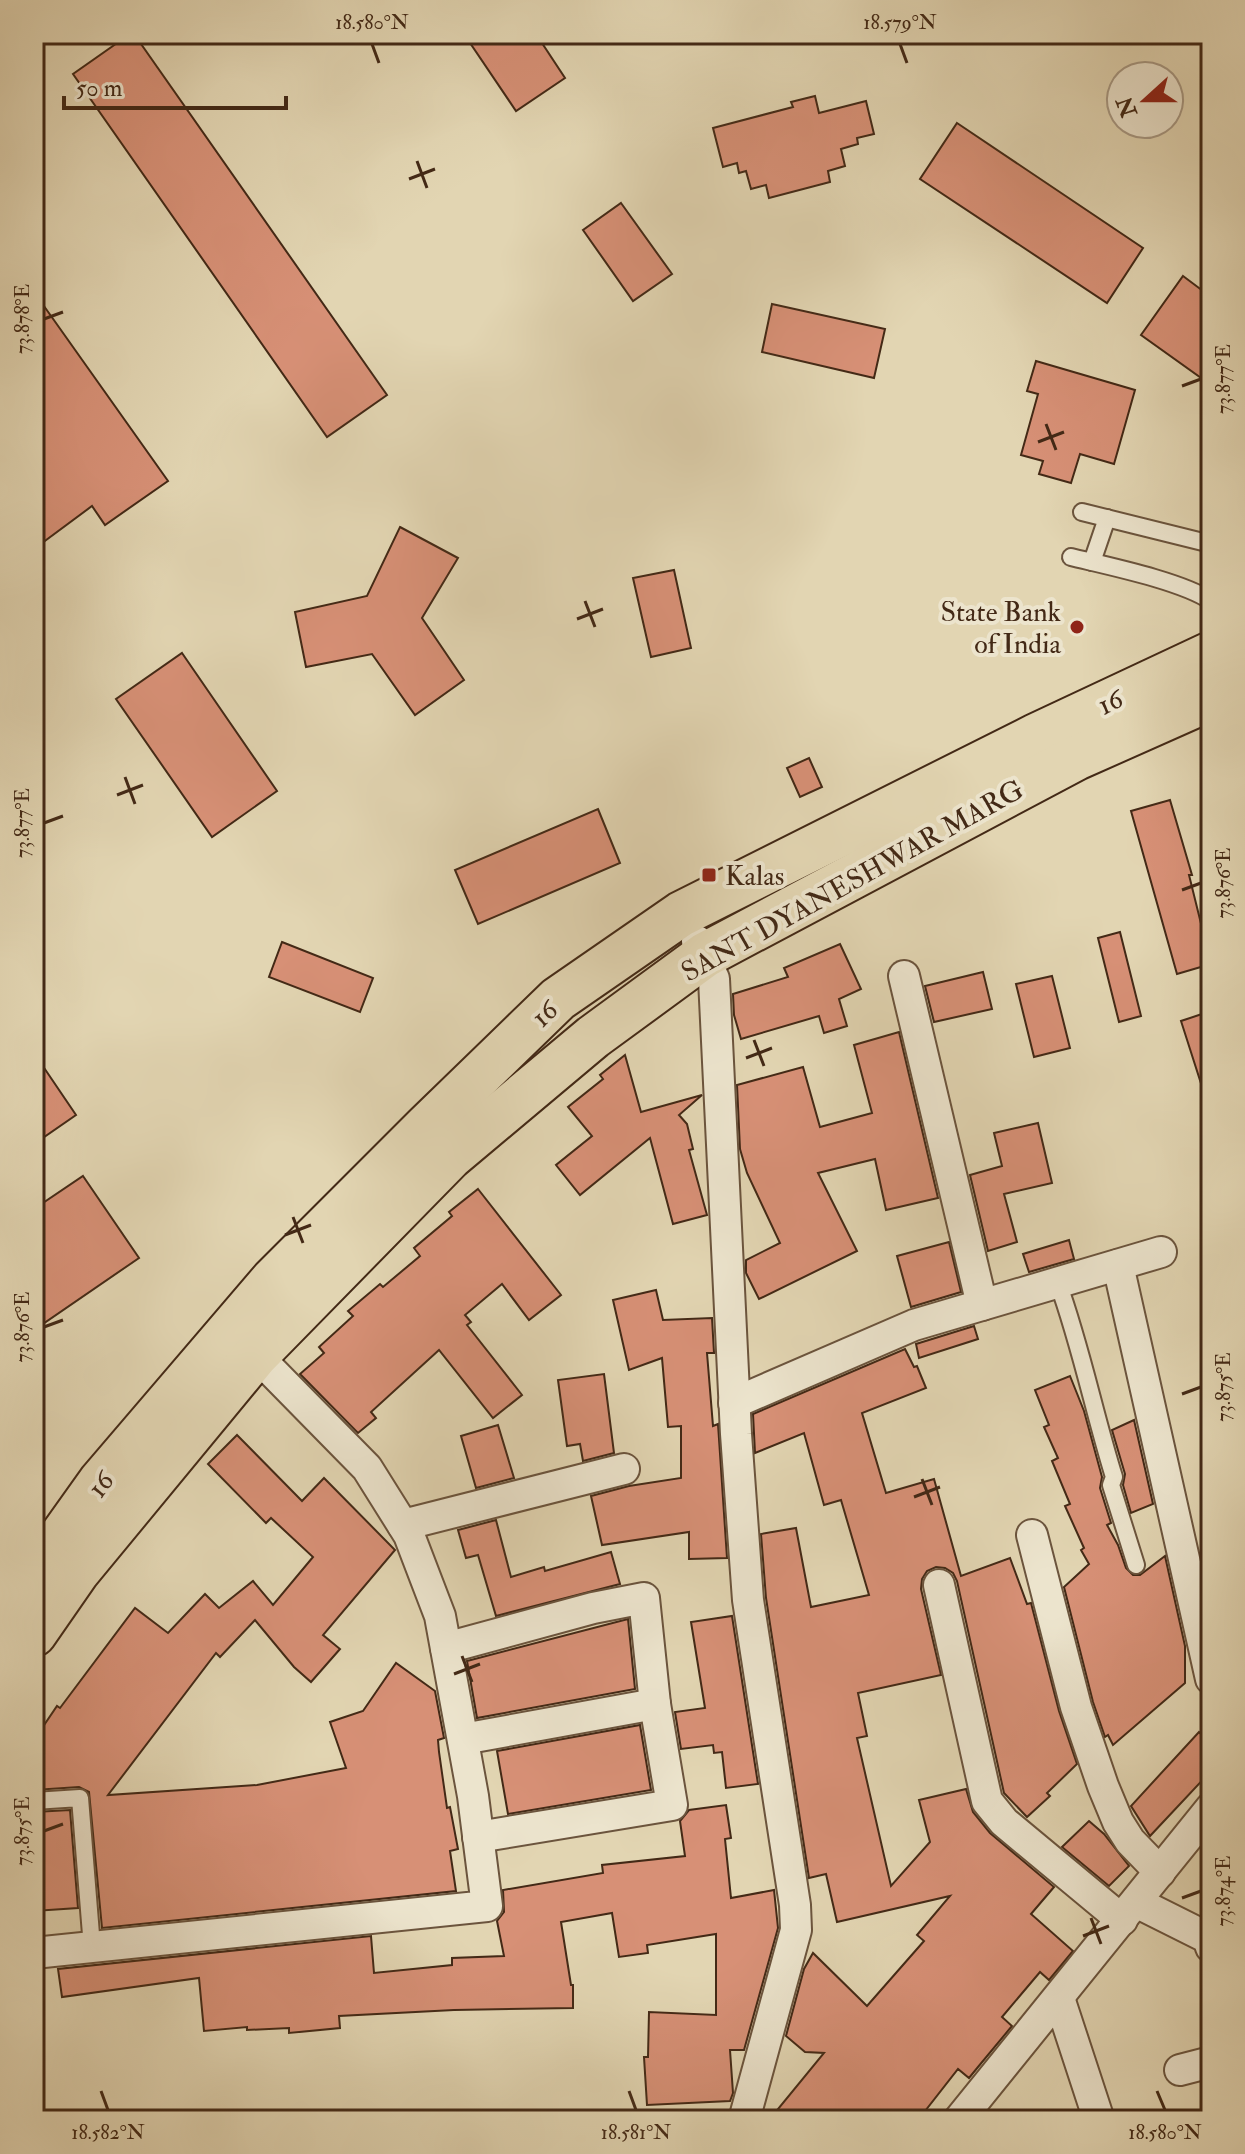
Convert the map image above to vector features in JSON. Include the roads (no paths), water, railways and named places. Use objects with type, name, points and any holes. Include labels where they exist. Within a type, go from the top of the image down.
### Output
[{"type":"main road","name":"16","points":[[34,1575],[101,1481],[273,1280],[558,999],[681,914],[1036,736],[1211,654]]},
{"type":"main road","name":"SANT DYANESHWAR MARG","points":[[34,1634],[77,1572],[256,1355],[450,1157],[593,1037],[705,955],[1076,758],[1211,698]]},
{"type":"street","points":[[681,914],[705,955],[714,979],[734,1403],[748,1600],[795,1905],[796,1930],[744,2120]]},
{"type":"street","points":[[904,976],[982,1305]]},
{"type":"street","points":[[734,1403],[914,1325],[1161,1252]]},
{"type":"street","points":[[1118,1265],[1211,1679]]},
{"type":"street","points":[[34,1953],[487,1906],[463,1739],[440,1616],[409,1535],[367,1468],[256,1355]]},
{"type":"street","points":[[403,1525],[624,1469]]},
{"type":"street","points":[[1032,1535],[1076,1707],[1103,1786],[1124,1832],[1160,1872]]},
{"type":"street","points":[[939,1585],[987,1801],[1004,1822],[1129,1911],[1208,1938],[1211,1947]]},
{"type":"street","points":[[446,1648],[593,1608],[644,1598],[655,1704],[672,1805],[478,1837]]},
{"type":"street","points":[[463,1739],[655,1704]]},
{"type":"street","points":[[959,2120],[1211,1808]]},
{"type":"street","points":[[1059,1998],[1099,2120]]},
{"type":"street","points":[[1180,2070],[1211,2062]]},
{"type":"lane","points":[[1082,512],[1211,544]]},
{"type":"lane","points":[[1092,562],[1107,518]]},
{"type":"lane","points":[[1071,557],[1165,583],[1211,601]]},
{"type":"lane","points":[[1058,1283],[1077,1335],[1114,1477],[1111,1485],[1136,1565]]},
{"type":"lane","points":[[34,1801],[80,1798],[92,1947]]},
{"type":"place","name":"State Bank of India","points":[[1077,627]]},
{"type":"place","name":"Kalas","points":[[709,875]]}]
